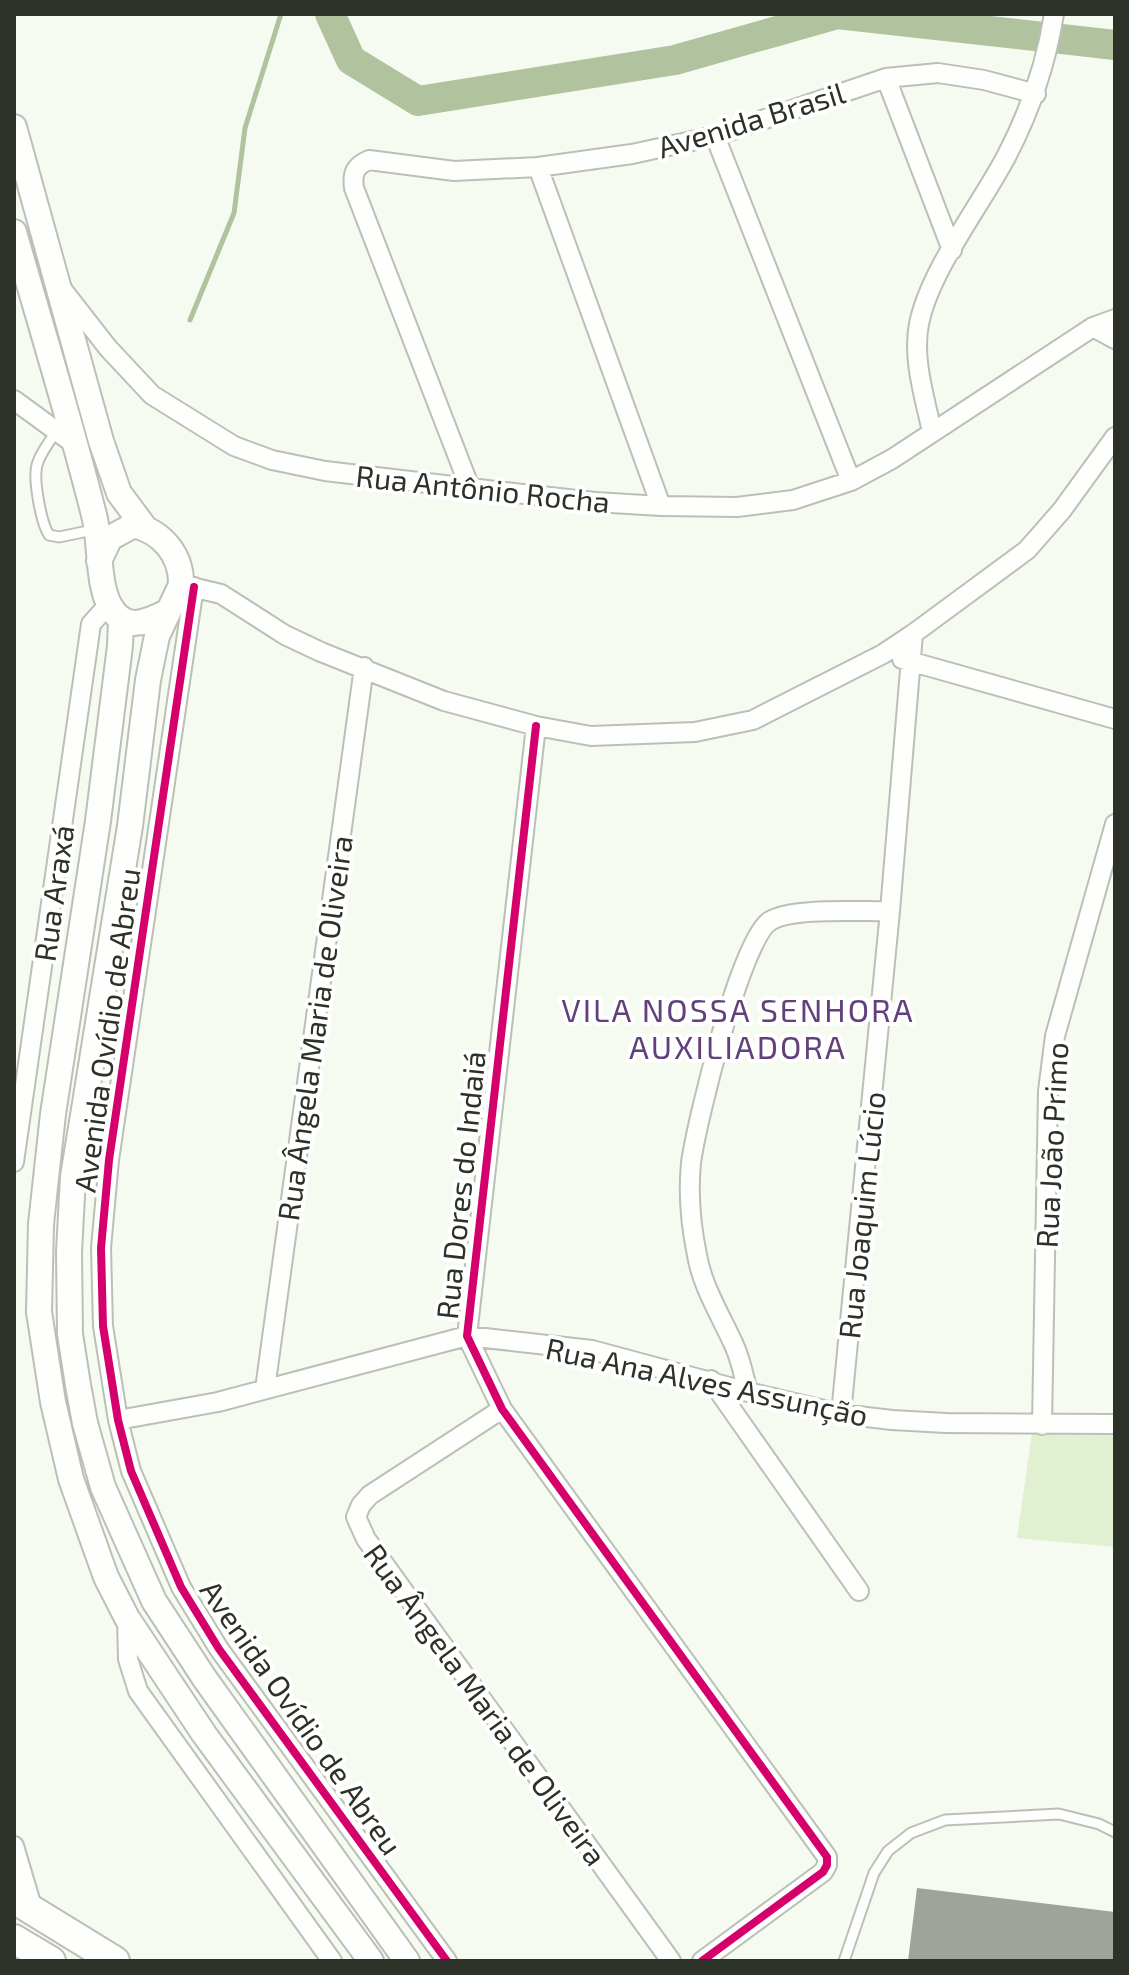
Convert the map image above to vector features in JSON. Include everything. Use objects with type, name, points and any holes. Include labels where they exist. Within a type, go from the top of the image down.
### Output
[{"type":"main road","name":"Rua Antônio Rocha","points":[[14,127],[58,283]]},
{"type":"main road","points":[[14,232],[77,446],[98,529],[99,561],[115,612],[144,624],[167,612],[188,586],[181,576],[174,552],[157,534],[145,528],[134,525],[110,538],[99,561]]},
{"type":"main road","points":[[58,283],[101,441],[119,493],[145,528]]},
{"type":"main road","name":"Avenida Ovídio de Abreu","points":[[115,612],[120,646],[98,821],[53,1114],[41,1224],[39,1312],[53,1402],[71,1479],[106,1577],[127,1618],[180,1699],[371,1961]]},
{"type":"main road","name":"Avenida Ovídio de Abreu","points":[[167,612],[157,636],[148,680],[130,826],[73,1177],[69,1252],[70,1334],[85,1423],[103,1487],[154,1601],[205,1679],[407,1961]]},
{"type":"main road","points":[[241,1782],[267,1766]]},
{"type":"main road","points":[[23,1905],[115,1961]]},
{"type":"street","points":[[932,432],[917,353],[919,325],[928,294],[1006,157],[1036,94],[1054,14]]},
{"type":"street","name":"Avenida Brasil","points":[[470,488],[354,188],[353,175],[358,165],[369,160],[454,171],[538,167],[630,154],[715,136],[886,78],[938,73],[984,80],[1036,94]]},
{"type":"street","points":[[886,78],[952,250]]},
{"type":"street","points":[[715,136],[851,481]]},
{"type":"street","points":[[538,167],[661,506]]},
{"type":"street","name":"Rua Antônio Rocha","points":[[58,283],[108,348],[152,395],[234,446],[272,460],[325,471],[595,502],[661,506],[737,507],[793,500],[851,481],[892,459],[1093,327],[1115,319]]},
{"type":"street","points":[[1093,327],[1115,339]]},
{"type":"street","points":[[14,400],[77,446]]},
{"type":"street","points":[[188,586],[221,594],[285,635],[444,701],[536,726],[591,736],[695,732],[753,720],[883,654],[913,634],[1027,550],[1062,510],[1114,439]]},
{"type":"street","name":"Avenida Ovídio de Abreu","points":[[188,586],[109,1160],[101,1248],[103,1326],[118,1420],[131,1471],[181,1587],[219,1649],[447,1961]]},
{"type":"street","name":"Rua Araxá","points":[[14,1162],[21,1068],[91,624],[115,612]]},
{"type":"street","name":"Rua Joaquim Lúcio","points":[[841,1414],[890,911],[913,634]]},
{"type":"street","points":[[883,654],[1115,719]]},
{"type":"street","name":"Rua Ângela Maria de Oliveira","points":[[265,1389],[364,667]]},
{"type":"street","name":"Rua Dores do Indaiá","points":[[536,726],[467,1336],[502,1409],[827,1857],[823,1872],[702,1961]]},
{"type":"street","name":"Rua João Primo","points":[[1042,1425],[1048,1091],[1055,1036],[1115,824]]},
{"type":"street","points":[[748,1392],[736,1349],[697,1258],[691,1215],[691,1164],[705,1097],[742,968],[762,927],[783,916],[890,911]]},
{"type":"street","name":"Rua Ana Alves Assunção","points":[[118,1420],[218,1402],[467,1336],[592,1350],[841,1414],[892,1420],[1115,1424]]},
{"type":"street","points":[[711,1380],[859,1591]]},
{"type":"street","name":"Rua Ângela Maria de Oliveira","points":[[502,1409],[370,1495],[356,1517],[366,1539],[671,1961]]},
{"type":"street","points":[[154,1601],[181,1587]]},
{"type":"street","points":[[127,1618],[128,1659],[138,1691],[332,1961]]},
{"type":"street","points":[[14,1846],[23,1905]]},
{"type":"lane","points":[[56,431],[35,472],[44,527],[49,535],[59,537],[98,529]]},
{"type":"lane","points":[[844,1961],[874,1873],[888,1851],[911,1833],[945,1820],[1059,1814],[1099,1824],[1115,1832]]},
{"type":"green space","points":[[1115,1431],[1115,1547],[1017,1538],[1032,1433]]},
{"type":"building","points":[[917,1888],[1115,1912],[1115,1961],[908,1961]]},
{"type":"waterway","points":[[190,320],[234,213],[245,128],[281,14]]},
{"type":"waterway","points":[[330,14],[351,60],[418,101],[675,60],[837,14],[1115,45]]},
{"type":"cycle path","points":[[194,587],[109,1160],[101,1248],[103,1326],[118,1420],[131,1471],[181,1587],[219,1649],[447,1961]]},
{"type":"cycle path","points":[[536,726],[467,1336],[502,1409],[827,1857],[823,1872],[702,1961]]},
{"type":"district","name":"VILA NOSSA SENHORA AUXILIADORA","points":[[738,1028]]}]
